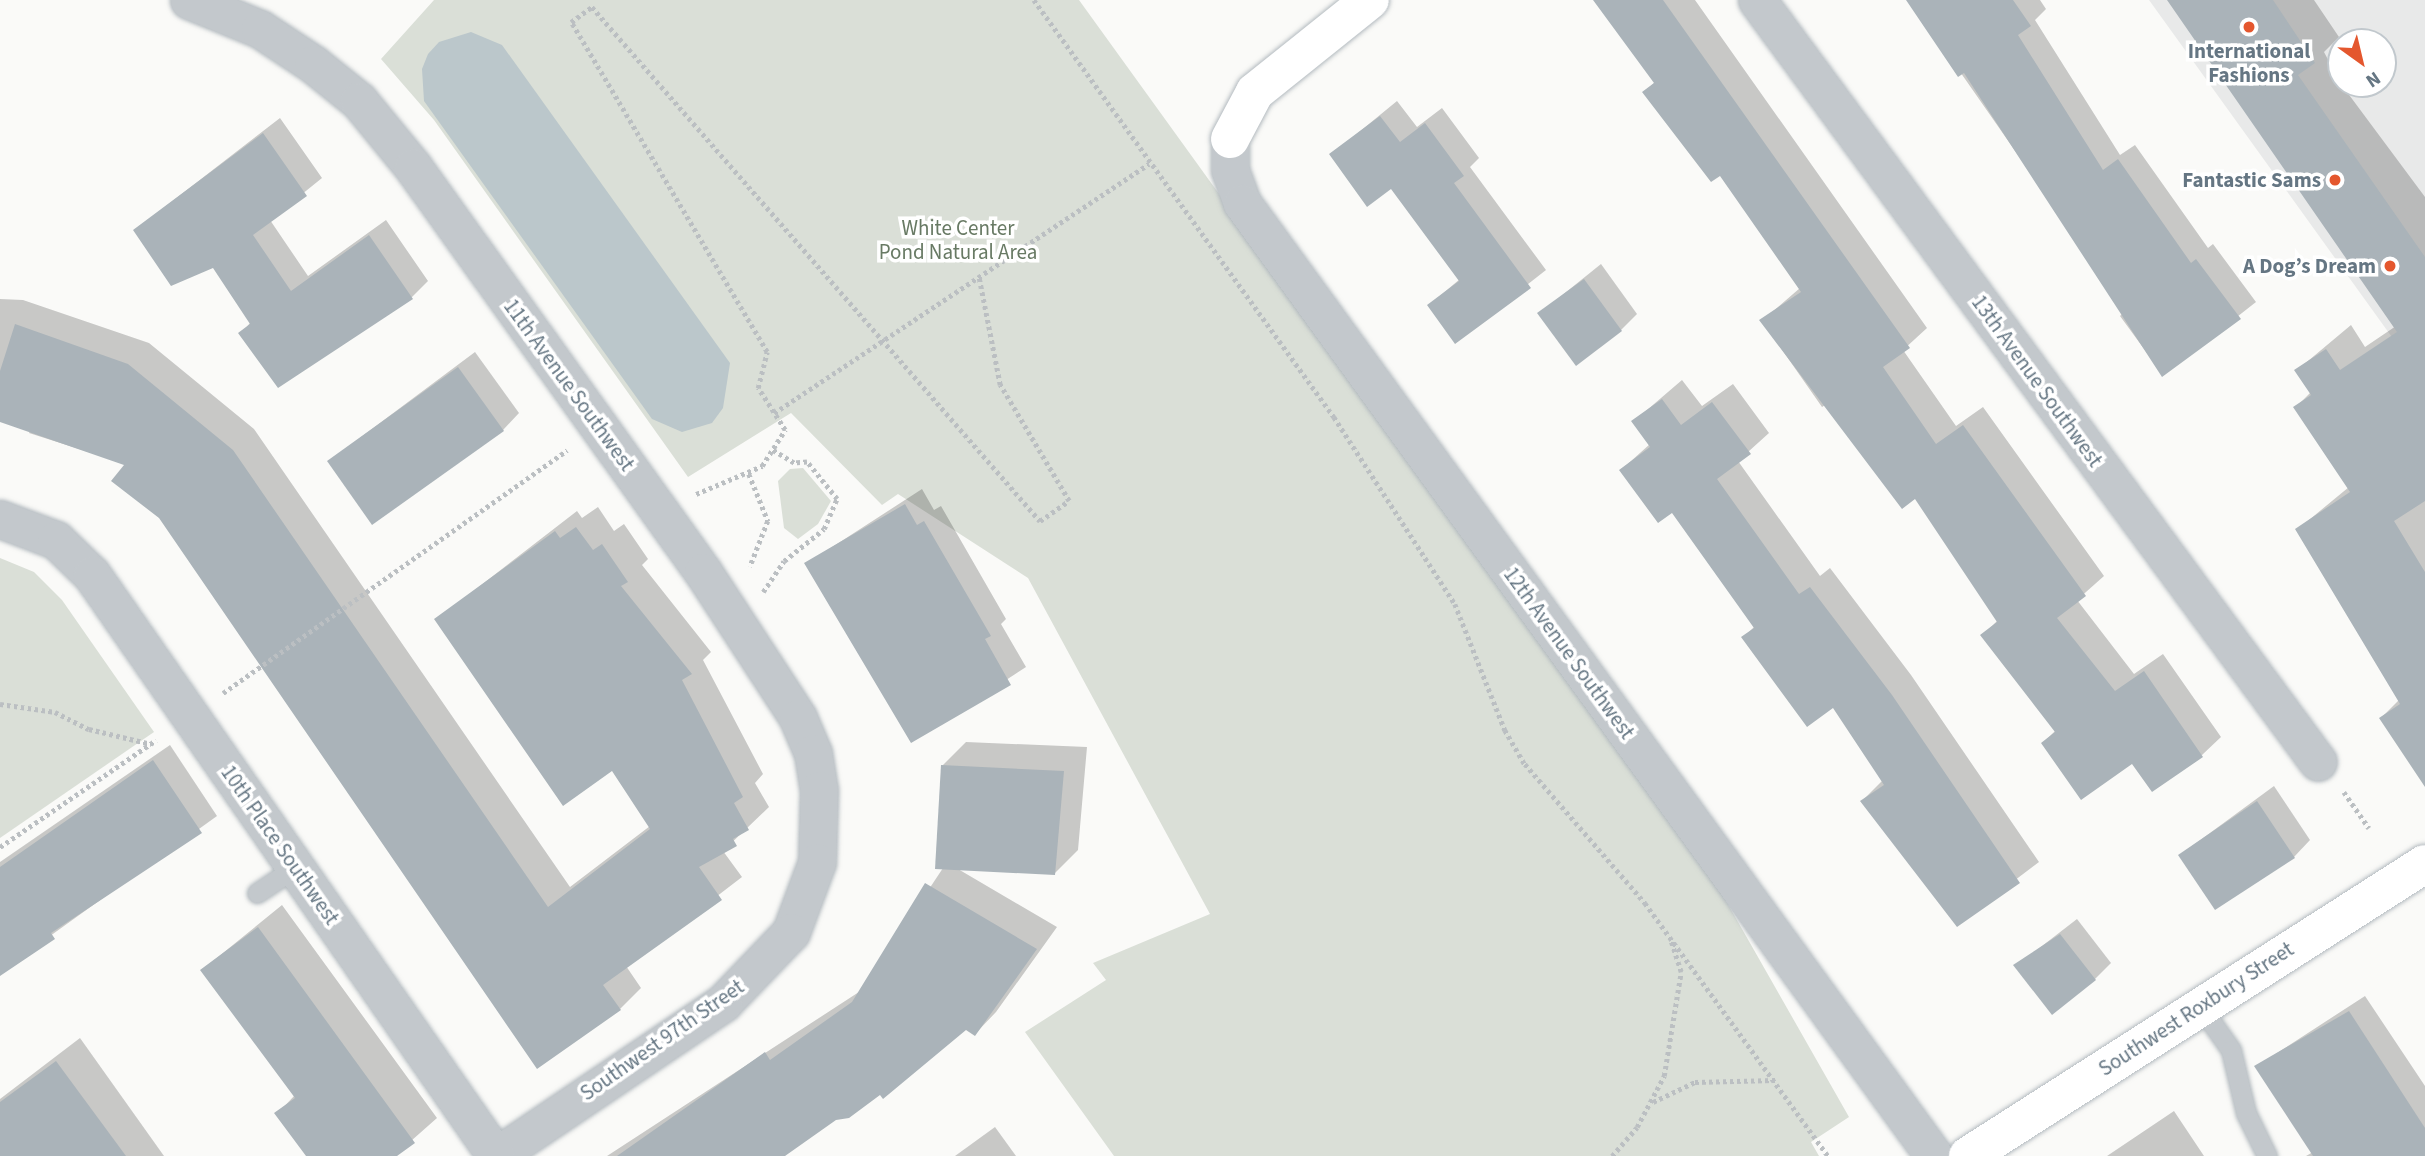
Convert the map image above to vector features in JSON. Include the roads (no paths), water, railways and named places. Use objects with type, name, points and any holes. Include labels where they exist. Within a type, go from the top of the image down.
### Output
[{"type":"main road","points":[[1230,139],[1255,92],[1370,0]]},
{"type":"main road","name":"Southwest Roxbury Street","points":[[1968,1156],[2425,864]]},
{"type":"street","name":"11th Avenue Southwest","points":[[189,0],[260,29],[313,64],[359,101],[414,167],[703,572],[798,718],[819,790],[817,862]]},
{"type":"street","name":"13th Avenue Southwest","points":[[1757,0],[2328,772]]},
{"type":"street","name":"12th Avenue Southwest","points":[[1230,139],[1230,170],[1242,203],[1934,1156]]},
{"type":"street","name":"10th Place Southwest","points":[[0,519],[55,540],[92,575],[496,1156]]},
{"type":"street","name":"Southwest 97th Street","points":[[496,1156],[723,1003],[761,970],[792,932],[817,862]]},
{"type":"lane","points":[[257,894],[296,867]]},
{"type":"lane","points":[[2200,1006],[2231,1050],[2246,1113],[2267,1156]]},
{"type":"place","name":"International Fashions","points":[[2249,27]]},
{"type":"place","name":"Fantastic Sams","points":[[2335,180]]},
{"type":"place","name":"A Dog’s Dream","points":[[2390,266]]},
{"type":"park label","name":"White Center Pond Natural Area","points":[[958,240]]}]
